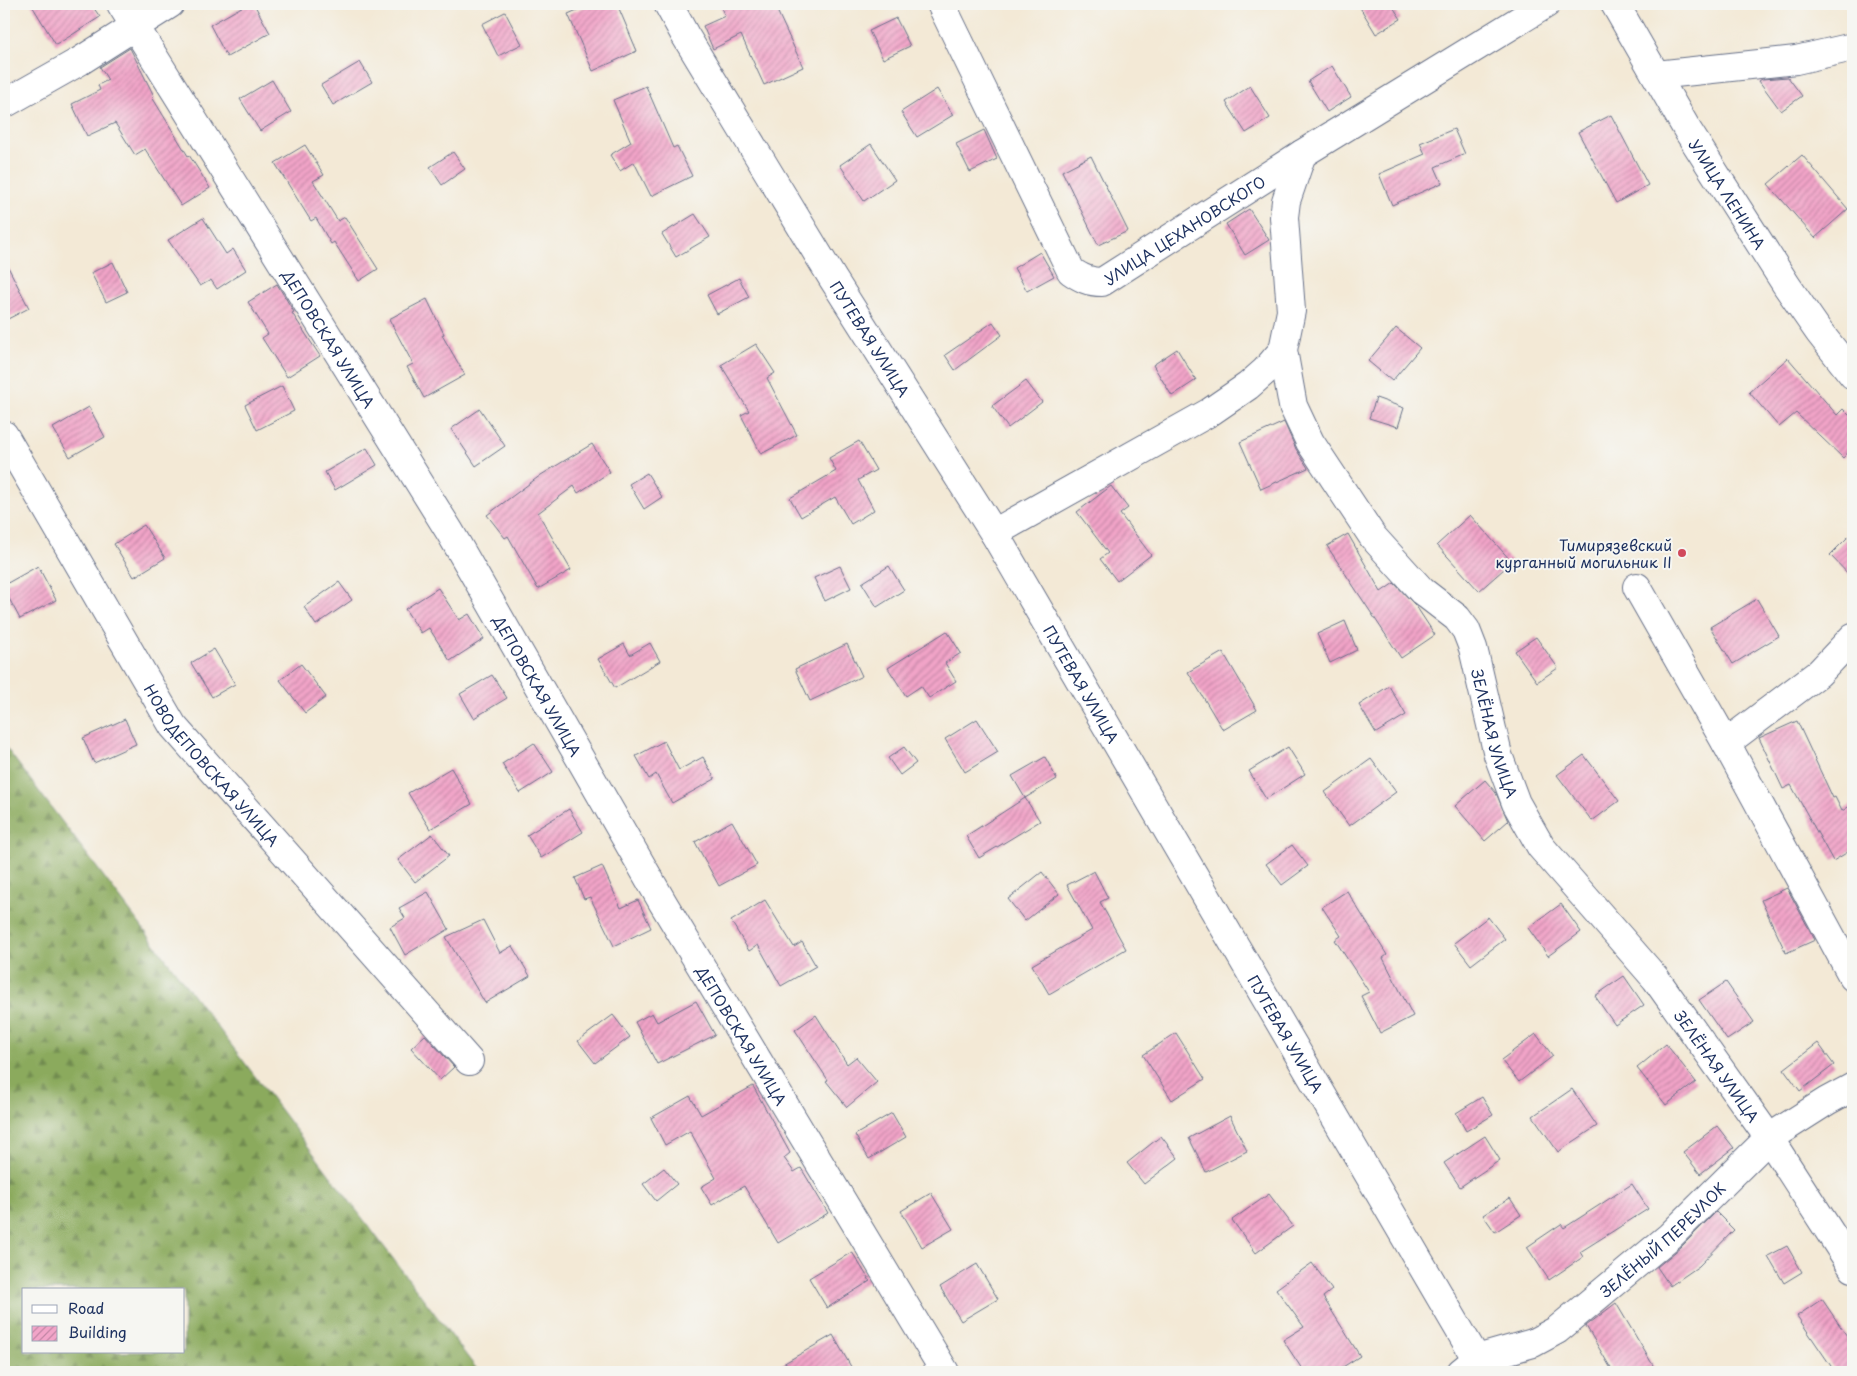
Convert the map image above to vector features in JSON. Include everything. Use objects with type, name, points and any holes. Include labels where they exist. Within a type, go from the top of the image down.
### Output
[{"type":"street","points":[[4,104],[80,61],[128,15],[170,4]]},
{"type":"street","name":"ПУТЕВАЯ УЛИЦА","points":[[668,4],[833,279],[994,534],[1474,1368]]},
{"type":"street","name":"УЛИЦА ЦЕХАНОВСКОГО","points":[[941,4],[1070,271],[1082,279],[1092,282],[1102,282],[1302,154],[1546,4]]},
{"type":"street","name":"УЛИЦА ЛЕНИНА","points":[[1616,4],[1688,132],[1787,286],[1819,332],[1853,375]]},
{"type":"street","name":"ДЕПОВСКАЯ УЛИЦА","points":[[128,15],[450,532],[663,903],[945,1372]]},
{"type":"street","points":[[1656,75],[1796,60],[1853,47]]},
{"type":"street","name":"ЗЕЛЁНАЯ УЛИЦА","points":[[1302,154],[1286,202],[1284,217],[1291,310],[1283,350],[1293,406],[1310,442],[1372,537],[1422,591],[1457,618],[1466,630],[1473,648],[1498,755],[1516,803],[1541,848],[1656,979],[1770,1138],[1853,1268]]},
{"type":"street","points":[[994,534],[1210,412],[1248,386],[1265,371],[1283,350]]},
{"type":"street","name":"НОВОДЕПОВСКАЯ УЛИЦА","points":[[4,435],[173,726],[468,1061]]},
{"type":"street","points":[[1637,587],[1726,743],[1853,977]]},
{"type":"street","points":[[1726,743],[1819,673],[1853,637]]},
{"type":"street","name":"ЗЕЛЁНЫЙ ПЕРЕУЛОК","points":[[1474,1368],[1533,1343],[1557,1330],[1670,1236],[1770,1138],[1827,1101],[1853,1087]]},
{"type":"green space","points":[[4,745],[479,1372],[4,1372]]},
{"type":"building","points":[[31,4],[91,4],[100,17],[56,45]]},
{"type":"building","points":[[247,4],[254,4],[270,33],[227,57],[210,25]]},
{"type":"building","points":[[591,4],[617,4],[637,51],[593,71],[568,14]]},
{"type":"building","points":[[719,4],[774,4],[803,67],[764,85],[741,35],[713,49],[703,26],[725,16]]},
{"type":"building","points":[[1358,4],[1391,4],[1401,19],[1376,34]]},
{"type":"building","points":[[505,12],[522,44],[498,56],[482,24]]},
{"type":"building","points":[[896,18],[910,46],[883,59],[869,31]]},
{"type":"building","points":[[130,48],[154,96],[152,97],[210,188],[181,206],[145,149],[135,155],[115,123],[87,136],[72,104],[100,90],[98,85],[108,80],[100,67]]},
{"type":"building","points":[[360,62],[372,82],[333,105],[321,85]]},
{"type":"building","points":[[1332,66],[1351,97],[1327,112],[1308,81]]},
{"type":"building","points":[[1788,77],[1802,96],[1781,111],[1759,81],[1762,79]]},
{"type":"building","points":[[272,80],[291,112],[260,131],[240,99]]},
{"type":"building","points":[[646,86],[673,148],[677,146],[692,176],[651,196],[634,162],[620,171],[610,155],[631,142],[613,100]]},
{"type":"building","points":[[1250,86],[1270,118],[1246,133],[1226,102]]},
{"type":"building","points":[[937,89],[953,115],[917,137],[901,112]]},
{"type":"building","points":[[1611,115],[1648,185],[1616,203],[1578,132]]},
{"type":"building","points":[[1454,129],[1465,154],[1435,167],[1442,183],[1392,205],[1379,174],[1425,154],[1420,143]]},
{"type":"building","points":[[984,130],[997,159],[970,172],[956,144]]},
{"type":"building","points":[[871,144],[895,180],[864,201],[840,165]]},
{"type":"building","points":[[305,145],[324,175],[313,181],[338,221],[345,217],[378,269],[359,281],[334,242],[331,244],[316,218],[311,221],[275,163]]},
{"type":"building","points":[[453,152],[465,169],[442,185],[430,167]]},
{"type":"building","points":[[1802,155],[1848,209],[1815,238],[1768,184]]},
{"type":"building","points":[[1091,156],[1128,231],[1098,245],[1062,171]]},
{"type":"building","points":[[1249,209],[1269,240],[1245,255],[1226,224]]},
{"type":"building","points":[[695,214],[710,237],[676,257],[662,234]]},
{"type":"building","points":[[203,218],[226,254],[233,249],[246,270],[217,289],[211,280],[200,286],[168,240]]},
{"type":"building","points":[[1040,252],[1054,276],[1027,291],[1014,268]]},
{"type":"building","points":[[4,259],[29,308],[4,321]]},
{"type":"building","points":[[113,262],[127,292],[106,302],[91,273]]},
{"type":"building","points":[[739,278],[749,297],[717,314],[707,295]]},
{"type":"building","points":[[277,284],[294,312],[292,313],[320,356],[287,377],[262,338],[268,334],[248,302]]},
{"type":"building","points":[[427,299],[444,334],[442,335],[465,375],[424,398],[407,367],[413,364],[389,319]]},
{"type":"building","points":[[993,322],[1002,335],[955,370],[945,355]]},
{"type":"building","points":[[1396,328],[1420,348],[1392,381],[1368,361]]},
{"type":"building","points":[[756,344],[775,373],[767,378],[797,435],[761,454],[741,415],[749,411],[721,365]]},
{"type":"building","points":[[1177,349],[1196,380],[1172,396],[1153,365]]},
{"type":"building","points":[[1788,358],[1837,415],[1843,409],[1853,419],[1853,447],[1843,458],[1796,413],[1779,427],[1749,392]]},
{"type":"building","points":[[1026,381],[1042,402],[1008,428],[992,406]]},
{"type":"building","points":[[282,386],[294,411],[257,430],[245,405]]},
{"type":"building","points":[[1376,398],[1404,408],[1398,427],[1369,418]]},
{"type":"building","points":[[89,407],[105,437],[70,457],[53,428]]},
{"type":"building","points":[[480,409],[505,446],[476,466],[451,429]]},
{"type":"building","points":[[1284,422],[1296,449],[1308,468],[1261,489],[1240,442]]},
{"type":"building","points":[[859,441],[876,470],[858,480],[874,510],[851,524],[835,497],[801,517],[790,498],[836,471],[829,458]]},
{"type":"building","points":[[592,444],[610,472],[578,493],[574,486],[538,513],[571,570],[538,589],[508,536],[505,538],[487,515],[541,475]]},
{"type":"building","points":[[367,448],[377,465],[335,490],[325,472]]},
{"type":"building","points":[[647,473],[662,497],[644,509],[629,484]]},
{"type":"building","points":[[1111,486],[1128,508],[1120,514],[1151,555],[1117,581],[1100,559],[1108,553],[1077,512]]},
{"type":"building","points":[[1470,515],[1512,562],[1479,591],[1437,545]]},
{"type":"building","points":[[144,525],[165,558],[134,577],[114,544]]},
{"type":"building","points":[[1853,532],[1853,579],[1830,555]]},
{"type":"building","points":[[1348,534],[1381,592],[1394,583],[1416,606],[1435,635],[1401,658],[1327,546]]},
{"type":"building","points":[[38,566],[56,600],[20,619],[4,589],[4,585]]},
{"type":"building","points":[[840,566],[851,588],[825,601],[814,578]]},
{"type":"building","points":[[889,566],[904,590],[877,607],[862,583]]},
{"type":"building","points":[[339,582],[352,600],[316,625],[304,607]]},
{"type":"building","points":[[438,588],[459,620],[469,614],[484,639],[450,661],[429,628],[421,633],[405,609]]},
{"type":"building","points":[[1757,599],[1779,636],[1733,664],[1710,627]]},
{"type":"building","points":[[1345,621],[1357,650],[1330,663],[1317,634]]},
{"type":"building","points":[[947,631],[961,653],[945,663],[956,681],[929,698],[921,686],[906,696],[888,668]]},
{"type":"building","points":[[1536,637],[1558,668],[1537,682],[1515,651]]},
{"type":"building","points":[[650,643],[660,661],[615,688],[598,659],[624,644],[630,655]]},
{"type":"building","points":[[847,644],[862,676],[810,701],[795,669]]},
{"type":"building","points":[[214,649],[235,684],[212,697],[191,663]]},
{"type":"building","points":[[1223,652],[1257,710],[1223,730],[1188,672]]},
{"type":"building","points":[[301,664],[326,697],[305,713],[280,680]]},
{"type":"building","points":[[492,675],[507,698],[474,718],[460,694]]},
{"type":"building","points":[[1389,686],[1406,715],[1376,733],[1359,705]]},
{"type":"building","points":[[125,719],[136,744],[94,763],[83,738]]},
{"type":"building","points":[[977,719],[998,752],[965,772],[945,739]]},
{"type":"building","points":[[1797,721],[1833,798],[1835,797],[1842,811],[1853,804],[1853,849],[1833,861],[1791,785],[1783,789],[1759,738]]},
{"type":"building","points":[[664,741],[679,770],[703,757],[715,779],[672,803],[656,774],[649,779],[636,756]]},
{"type":"building","points":[[534,743],[553,772],[520,793],[502,764]]},
{"type":"building","points":[[904,747],[916,763],[900,775],[888,758]]},
{"type":"building","points":[[1288,747],[1305,774],[1266,799],[1249,771]]},
{"type":"building","points":[[1584,755],[1619,801],[1592,821],[1557,775]]},
{"type":"building","points":[[1045,757],[1057,779],[1025,798],[1012,776]]},
{"type":"building","points":[[1371,759],[1396,792],[1349,826],[1325,792]]},
{"type":"building","points":[[451,768],[472,804],[430,829],[408,793]]},
{"type":"building","points":[[1485,780],[1496,793],[1508,821],[1485,841],[1455,806]]},
{"type":"building","points":[[1025,798],[1040,821],[979,858],[966,836]]},
{"type":"building","points":[[569,809],[583,832],[541,858],[527,835]]},
{"type":"building","points":[[732,821],[757,865],[719,886],[695,842]]},
{"type":"building","points":[[432,834],[449,856],[415,882],[398,860]]},
{"type":"building","points":[[1292,845],[1308,866],[1282,885],[1266,864]]},
{"type":"building","points":[[602,866],[621,908],[638,900],[651,928],[614,946],[590,897],[584,899],[575,878]]},
{"type":"building","points":[[1094,871],[1108,898],[1100,902],[1126,949],[1049,994],[1032,965],[1092,930],[1067,885]]},
{"type":"building","points":[[1042,872],[1059,894],[1025,921],[1008,899]]},
{"type":"building","points":[[1787,888],[1815,940],[1786,953],[1761,900]]},
{"type":"building","points":[[1347,891],[1387,955],[1383,958],[1413,1016],[1380,1033],[1361,996],[1369,992],[1335,940],[1341,936],[1322,907]]},
{"type":"building","points":[[428,892],[449,929],[405,955],[390,927],[405,918],[399,908]]},
{"type":"building","points":[[765,900],[794,947],[802,942],[816,966],[781,986],[758,945],[749,951],[731,921]]},
{"type":"building","points":[[1561,904],[1581,932],[1548,956],[1528,928]]},
{"type":"building","points":[[1488,917],[1505,939],[1471,965],[1454,943]]},
{"type":"building","points":[[483,920],[500,953],[512,946],[530,976],[485,1003],[446,937]]},
{"type":"building","points":[[1624,976],[1644,1005],[1615,1025],[1595,996]]},
{"type":"building","points":[[1726,982],[1754,1022],[1727,1040],[1699,1000]]},
{"type":"building","points":[[696,1001],[715,1035],[657,1064],[635,1022],[652,1013],[657,1022]]},
{"type":"building","points":[[613,1015],[630,1037],[595,1063],[578,1041]]},
{"type":"building","points":[[816,1015],[847,1064],[856,1057],[877,1082],[847,1107],[826,1081],[828,1080],[795,1030]]},
{"type":"building","points":[[1176,1033],[1205,1079],[1172,1100],[1143,1055]]},
{"type":"building","points":[[1536,1034],[1553,1056],[1519,1082],[1501,1060]]},
{"type":"building","points":[[425,1035],[454,1067],[440,1080],[411,1048]]},
{"type":"building","points":[[1818,1043],[1834,1065],[1800,1091],[1784,1069]]},
{"type":"building","points":[[1666,1044],[1696,1082],[1666,1105],[1637,1068]]},
{"type":"building","points":[[753,1086],[790,1153],[784,1158],[794,1172],[801,1168],[828,1213],[778,1243],[744,1186],[712,1205],[701,1187],[716,1178],[690,1131],[665,1145],[651,1118],[690,1096],[701,1115]]},
{"type":"building","points":[[1572,1089],[1597,1126],[1558,1152],[1533,1116]]},
{"type":"building","points":[[1482,1097],[1493,1115],[1466,1131],[1456,1113]]},
{"type":"building","points":[[892,1113],[906,1137],[869,1159],[855,1135]]},
{"type":"building","points":[[1230,1116],[1247,1151],[1206,1172],[1189,1138]]},
{"type":"building","points":[[1717,1126],[1734,1148],[1700,1174],[1683,1152]]},
{"type":"building","points":[[1161,1136],[1178,1158],[1144,1184],[1127,1163]]},
{"type":"building","points":[[1485,1136],[1500,1160],[1460,1187],[1444,1163]]},
{"type":"building","points":[[664,1168],[677,1184],[656,1201],[643,1184]]},
{"type":"building","points":[[1632,1184],[1648,1209],[1580,1252],[1583,1257],[1549,1280],[1527,1247],[1561,1224],[1564,1228]]},
{"type":"building","points":[[931,1193],[953,1229],[922,1247],[901,1211]]},
{"type":"building","points":[[1269,1194],[1293,1226],[1256,1253],[1232,1220]]},
{"type":"building","points":[[1510,1198],[1521,1215],[1495,1232],[1483,1215]]},
{"type":"building","points":[[1716,1212],[1734,1230],[1699,1266],[1670,1286],[1657,1267],[1681,1247]]},
{"type":"building","points":[[1787,1246],[1802,1272],[1784,1283],[1768,1256]]},
{"type":"building","points":[[852,1252],[870,1281],[827,1308],[809,1278]]},
{"type":"building","points":[[1312,1263],[1332,1290],[1323,1297],[1360,1356],[1335,1372],[1304,1372],[1283,1340],[1304,1327],[1276,1289]]},
{"type":"building","points":[[977,1264],[998,1299],[961,1321],[940,1287]]},
{"type":"building","points":[[1822,1299],[1853,1345],[1853,1372],[1835,1372],[1797,1316]]},
{"type":"building","points":[[1616,1303],[1657,1372],[1613,1372],[1586,1326]]},
{"type":"building","points":[[833,1335],[854,1372],[769,1372]]},
{"type":"place","name":"Тимирязевский курганный могильник II","points":[[1682,553]]}]
